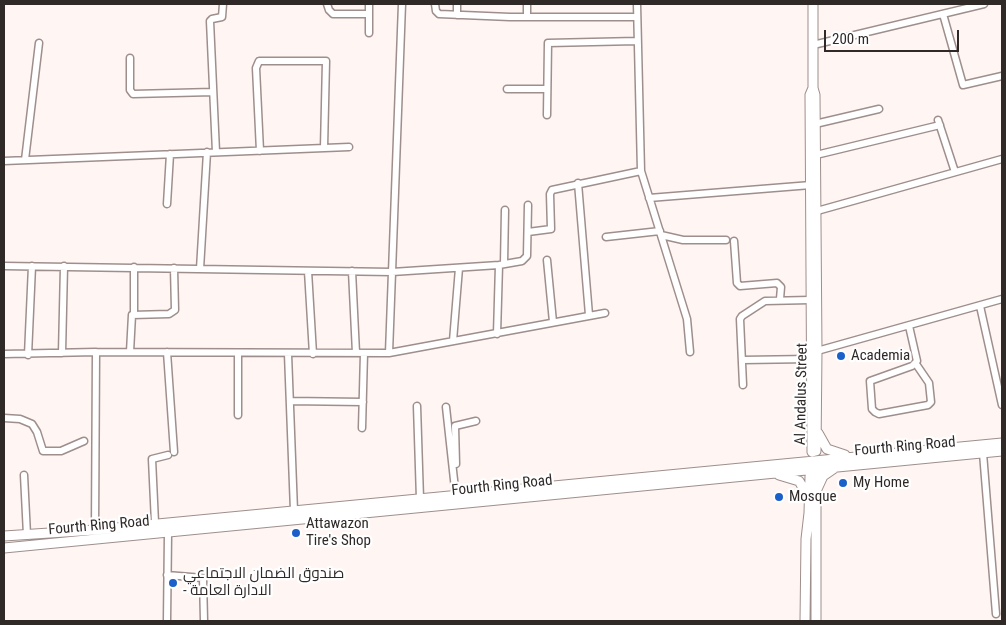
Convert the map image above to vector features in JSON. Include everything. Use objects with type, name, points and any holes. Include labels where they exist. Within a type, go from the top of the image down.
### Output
[{"type":"main road","name":"Al Andalus Street","points":[[813,4],[813,88],[815,95],[817,211],[811,359],[814,431]]},
{"type":"main road","name":"Al Andalus Street","points":[[813,88],[810,95],[810,300],[817,351],[814,431]]},
{"type":"main road","points":[[786,463],[802,454],[814,431],[827,449],[852,456]]},
{"type":"main road","name":"Fourth Ring Road","points":[[4,548],[323,518],[458,498],[852,456],[1002,443]]},
{"type":"main road","name":"Fourth Ring Road","points":[[4,536],[95,530],[420,498],[458,498],[837,467],[1002,451]]},
{"type":"main road","points":[[816,491],[823,476],[837,467]]},
{"type":"main road","points":[[764,472],[789,476],[799,481],[806,489],[810,505]]},
{"type":"main road","points":[[805,621],[806,547],[810,505],[810,476],[813,474],[816,476],[816,621]]},
{"type":"main road","points":[[323,508],[326,513],[323,518]]},
{"type":"main road","points":[[805,588],[816,588]]},
{"type":"street","points":[[216,152],[210,21],[212,18],[222,16],[223,4]]},
{"type":"street","points":[[327,4],[333,14],[369,14]]},
{"type":"street","points":[[368,33],[369,4]]},
{"type":"street","points":[[389,352],[402,4]]},
{"type":"street","points":[[435,4],[436,11],[439,14],[527,17],[637,16]]},
{"type":"street","points":[[457,4],[457,15]]},
{"type":"street","points":[[527,4],[527,17]]},
{"type":"street","points":[[637,4],[641,171],[689,328],[690,352]]},
{"type":"street","points":[[813,45],[984,4]]},
{"type":"street","points":[[943,14],[962,85],[1002,76]]},
{"type":"street","points":[[547,115],[548,43],[637,41]]},
{"type":"street","points":[[25,160],[40,43]]},
{"type":"street","points":[[130,58],[130,90],[133,94],[213,92]]},
{"type":"street","points":[[260,151],[256,68],[259,61],[326,61],[324,148]]},
{"type":"street","points":[[507,89],[547,89]]},
{"type":"street","points":[[815,124],[879,109]]},
{"type":"street","points":[[816,155],[939,123],[955,172]]},
{"type":"street","points":[[4,161],[348,147]]},
{"type":"street","points":[[200,269],[206,152]]},
{"type":"street","points":[[167,204],[170,154]]},
{"type":"street","points":[[817,211],[1002,159]]},
{"type":"street","points":[[528,232],[551,229],[550,194],[552,190],[641,171]]},
{"type":"street","points":[[578,183],[589,314]]},
{"type":"street","points":[[649,198],[811,185]]},
{"type":"street","points":[[4,266],[392,272],[502,265],[522,261],[527,256],[528,205]]},
{"type":"street","points":[[497,334],[505,210]]},
{"type":"street","points":[[606,237],[661,233],[683,240],[726,240]]},
{"type":"street","points":[[734,242],[736,283],[740,286],[777,283],[780,288],[780,299]]},
{"type":"street","points":[[547,260],[553,322]]},
{"type":"street","points":[[28,355],[32,266]]},
{"type":"street","points":[[62,354],[64,266]]},
{"type":"street","points":[[130,352],[131,318],[134,314],[134,267]]},
{"type":"street","points":[[134,314],[173,312],[175,307],[174,268]]},
{"type":"street","points":[[453,341],[459,268]]},
{"type":"street","points":[[308,270],[313,354]]},
{"type":"street","points":[[352,271],[356,353]]},
{"type":"street","points":[[742,385],[740,318],[765,301],[780,299],[810,300]]},
{"type":"street","points":[[817,351],[1002,299]]},
{"type":"street","points":[[980,306],[1002,405]]},
{"type":"street","points":[[4,354],[167,352],[313,354],[389,352],[497,334],[589,314],[605,313]]},
{"type":"street","points":[[909,326],[917,361],[916,364],[929,383],[931,402],[928,405],[879,414],[875,412],[872,409],[870,382],[916,364]]},
{"type":"street","points":[[95,530],[96,352]]},
{"type":"street","points":[[155,523],[152,458],[171,454],[167,352]]},
{"type":"street","points":[[238,353],[238,415]]},
{"type":"street","points":[[362,428],[364,353]]},
{"type":"street","points":[[288,354],[294,511]]},
{"type":"street","points":[[742,360],[811,359]]},
{"type":"street","points":[[290,401],[363,402]]},
{"type":"street","points":[[418,406],[420,498]]},
{"type":"street","points":[[446,407],[458,498]]},
{"type":"street","points":[[4,418],[20,419],[32,424],[37,432],[42,451],[61,451],[84,441]]},
{"type":"street","points":[[458,498],[454,427],[476,421]]},
{"type":"street","points":[[983,453],[996,614]]},
{"type":"street","points":[[24,476],[27,534]]},
{"type":"street","points":[[167,621],[168,534]]},
{"type":"street","points":[[167,575],[203,578],[204,621]]},
{"type":"place","name":"Academia","points":[[841,356]]},
{"type":"place","name":"My Home","points":[[843,483]]},
{"type":"place","name":"Mosque","points":[[779,497]]},
{"type":"place","name":"Attawazon Tire's Shop","points":[[296,533]]},
{"type":"place","name":"صندوق الضمان الاجتماعي - الادارة العامة","points":[[173,583]]}]
